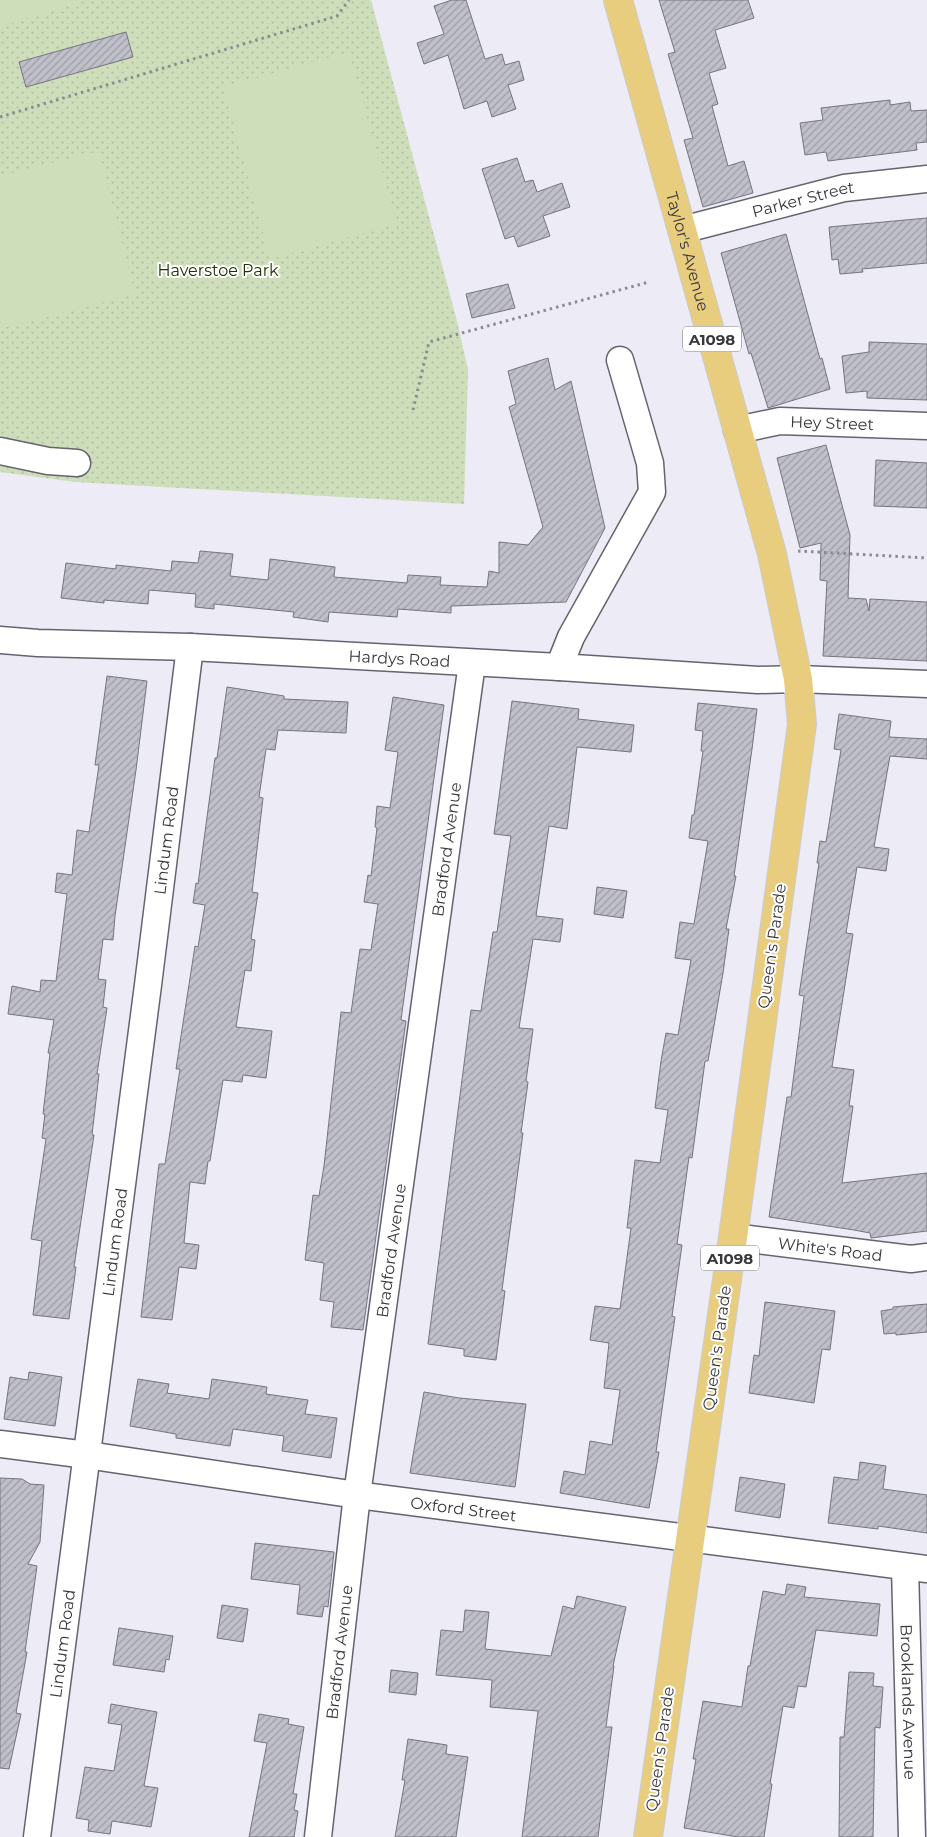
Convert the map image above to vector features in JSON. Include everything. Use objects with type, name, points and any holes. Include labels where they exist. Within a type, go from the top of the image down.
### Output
[{"type":"main road","name":"Taylor's Avenue","points":[[618,0],[772,554],[798,679]]},
{"type":"main road","name":"Queen's Parade","points":[[648,1837],[733,1236],[802,724],[798,679]]},
{"type":"street","name":"Parker Street","points":[[682,230],[844,188],[927,180]]},
{"type":"street","points":[[559,667],[579,622],[652,492],[650,463],[620,360]]},
{"type":"street","name":"Hey Street","points":[[738,430],[780,421],[927,426]]},
{"type":"street","points":[[0,451],[48,461],[77,463]]},
{"type":"street","name":"Hardys Road","points":[[0,640],[38,643],[190,647],[758,680],[798,679],[927,684]]},
{"type":"street","name":"Lindum Road","points":[[38,1837],[190,647]]},
{"type":"street","name":"Bradford Avenue","points":[[318,1837],[357,1495],[472,664]]},
{"type":"street","name":"White's Road","points":[[733,1236],[911,1258],[927,1257]]},
{"type":"street","name":"Oxford Street","points":[[0,1444],[357,1495],[916,1568]]},
{"type":"street","name":"Brooklands Avenue","points":[[912,1837],[916,1568]]},
{"type":"path","points":[[0,117],[337,16],[349,0]]},
{"type":"path","points":[[413,410],[429,342],[649,282]]},
{"type":"path","points":[[772,554],[796,551],[927,558]]},
{"type":"green space","name":"Haverstoe Park","points":[[0,0],[371,0],[457,321],[468,370],[464,504],[75,482],[0,472]]},
{"type":"green space","points":[[0,0],[81,0],[81,1],[0,27]]},
{"type":"green space","points":[[349,52],[397,224],[270,259],[223,87]]},
{"type":"green space","points":[[99,151],[135,294],[0,329],[0,176]]},
{"type":"building","points":[[452,0],[466,0],[485,59],[502,54],[505,65],[519,61],[524,80],[508,85],[516,109],[492,117],[487,101],[464,109],[448,55],[424,64],[417,43],[444,34],[434,6]]},
{"type":"building","points":[[659,0],[748,0],[754,18],[715,30],[726,68],[709,73],[718,104],[712,106],[728,166],[744,161],[753,193],[703,207],[684,140],[693,138],[668,54],[675,52]]},
{"type":"building","points":[[126,32],[133,57],[26,87],[19,62]]},
{"type":"building","points":[[890,100],[890,105],[910,102],[911,111],[927,110],[927,142],[916,143],[917,150],[828,161],[826,152],[805,155],[800,123],[823,120],[821,108]]},
{"type":"building","points":[[517,158],[525,182],[533,180],[537,192],[562,183],[570,207],[543,216],[550,236],[518,247],[514,236],[505,239],[482,169]]},
{"type":"building","points":[[927,218],[927,263],[862,269],[863,272],[840,274],[838,259],[832,260],[829,227]]},
{"type":"building","points":[[786,234],[830,389],[768,408],[751,353],[749,354],[721,253]]},
{"type":"building","points":[[508,284],[515,308],[472,318],[466,294]]},
{"type":"building","points":[[869,342],[927,344],[927,400],[867,398],[867,391],[846,393],[842,356],[869,352]]},
{"type":"building","points":[[548,358],[555,390],[571,381],[605,528],[566,602],[451,606],[451,613],[398,609],[397,617],[329,612],[328,622],[293,617],[294,612],[214,604],[214,609],[195,607],[196,594],[149,590],[148,604],[104,600],[104,603],[61,598],[66,563],[116,569],[116,565],[171,571],[172,561],[198,563],[200,551],[233,554],[230,576],[268,580],[270,559],[335,567],[334,577],[407,583],[408,575],[441,577],[440,585],[487,587],[489,571],[499,573],[499,542],[528,545],[543,527],[509,407],[516,404],[508,371]]},
{"type":"building","points":[[826,445],[850,535],[848,598],[866,599],[869,611],[870,599],[927,602],[927,661],[823,656],[827,581],[820,580],[821,543],[800,548],[777,458]]},
{"type":"building","points":[[876,460],[927,463],[927,508],[874,506]]},
{"type":"building","points":[[107,676],[147,681],[113,940],[103,939],[98,979],[106,980],[103,1007],[107,1008],[97,1074],[99,1074],[92,1135],[94,1135],[74,1267],[76,1267],[69,1319],[33,1315],[42,1241],[31,1239],[46,1139],[42,1138],[45,1114],[43,1114],[50,1053],[48,1053],[54,1020],[8,1014],[12,986],[40,992],[41,980],[56,981],[67,894],[55,892],[57,873],[72,875],[77,830],[89,832],[99,765],[95,765]]},
{"type":"building","points":[[227,687],[284,696],[284,699],[348,702],[346,733],[278,730],[275,750],[266,749],[259,797],[263,798],[252,892],[258,893],[251,939],[255,940],[251,971],[245,970],[236,1027],[272,1031],[266,1078],[243,1075],[242,1082],[223,1080],[205,1184],[190,1182],[184,1243],[199,1245],[196,1269],[179,1267],[172,1320],[141,1317],[159,1164],[165,1164],[180,1069],[176,1069],[181,1036],[195,946],[198,947],[205,905],[193,903],[196,883],[198,884],[215,758],[217,758]]},
{"type":"building","points":[[393,697],[444,705],[401,1020],[406,1021],[363,1330],[331,1327],[334,1302],[320,1300],[324,1263],[305,1260],[313,1195],[319,1196],[324,1166],[341,1012],[351,1013],[360,949],[371,950],[378,904],[364,902],[368,875],[371,876],[377,828],[375,827],[377,806],[390,808],[398,752],[385,750]]},
{"type":"building","points":[[512,701],[579,709],[578,719],[634,725],[631,752],[577,747],[567,829],[549,826],[536,916],[563,919],[560,942],[533,939],[519,1028],[533,1029],[521,1133],[523,1133],[502,1290],[505,1291],[496,1360],[464,1356],[464,1349],[428,1344],[471,1010],[481,1011],[493,932],[497,932],[511,836],[494,834]]},
{"type":"building","points":[[698,703],[757,709],[734,876],[736,876],[726,929],[729,929],[723,973],[708,1061],[705,1061],[692,1158],[689,1157],[677,1244],[682,1245],[672,1316],[675,1317],[656,1452],[659,1452],[649,1508],[560,1493],[564,1471],[585,1475],[590,1441],[612,1445],[620,1390],[604,1388],[609,1343],[590,1340],[595,1306],[620,1309],[631,1228],[627,1228],[635,1160],[660,1163],[668,1110],[655,1108],[661,1061],[666,1033],[678,1035],[691,960],[675,958],[680,922],[694,924],[708,841],[689,838],[703,751],[701,751],[703,731],[695,730]]},
{"type":"building","points":[[839,714],[891,721],[889,737],[927,739],[927,759],[890,756],[874,847],[889,849],[886,871],[857,867],[846,933],[853,934],[832,1067],[854,1070],[849,1106],[853,1106],[842,1183],[927,1173],[927,1231],[871,1238],[870,1233],[769,1217],[787,1097],[791,1097],[804,996],[799,995],[819,863],[817,863],[820,841],[826,842],[841,750],[834,749]]},
{"type":"building","points":[[597,887],[627,891],[623,918],[594,914]]},
{"type":"building","points":[[765,1302],[835,1311],[830,1350],[822,1349],[814,1403],[749,1393],[754,1355],[759,1356]]},
{"type":"building","points":[[927,1304],[927,1332],[896,1335],[896,1333],[884,1334],[881,1311],[893,1309],[893,1307]]},
{"type":"building","points":[[29,1372],[62,1377],[55,1426],[4,1419],[10,1377],[28,1380]]},
{"type":"building","points":[[138,1379],[169,1384],[167,1393],[209,1399],[212,1379],[267,1387],[266,1394],[308,1400],[305,1414],[337,1418],[331,1458],[282,1451],[284,1436],[233,1429],[230,1446],[176,1438],[176,1434],[130,1426]]},
{"type":"building","points":[[424,1392],[459,1398],[526,1404],[515,1487],[410,1473]]},
{"type":"building","points":[[860,1462],[886,1466],[883,1489],[927,1495],[927,1533],[878,1526],[878,1529],[828,1523],[834,1477],[858,1480]]},
{"type":"building","points":[[740,1477],[785,1484],[780,1518],[735,1511]]},
{"type":"building","points":[[0,1478],[22,1479],[30,1484],[44,1485],[40,1542],[28,1564],[37,1566],[25,1652],[27,1652],[16,1713],[21,1714],[9,1769],[0,1768]]},
{"type":"building","points":[[255,1543],[334,1552],[328,1607],[324,1606],[322,1617],[297,1614],[300,1585],[251,1579]]},
{"type":"building","points":[[787,1584],[806,1587],[804,1597],[880,1604],[877,1636],[816,1630],[806,1687],[798,1686],[794,1708],[783,1706],[770,1784],[772,1784],[764,1837],[738,1837],[684,1828],[696,1759],[693,1759],[703,1701],[742,1707],[763,1591],[785,1595]]},
{"type":"building","points":[[577,1596],[626,1607],[613,1666],[606,1727],[612,1727],[598,1837],[522,1837],[538,1711],[490,1707],[492,1680],[436,1675],[441,1630],[463,1632],[465,1610],[489,1612],[485,1649],[551,1656],[563,1606],[574,1609]]},
{"type":"building","points":[[222,1605],[248,1609],[243,1642],[217,1638]]},
{"type":"building","points":[[119,1628],[173,1636],[169,1660],[166,1659],[164,1672],[113,1665]]},
{"type":"building","points":[[391,1670],[418,1673],[416,1695],[389,1692]]},
{"type":"building","points":[[849,1672],[874,1673],[873,1686],[883,1687],[880,1728],[875,1727],[873,1837],[839,1837],[840,1737],[844,1737]]},
{"type":"building","points":[[111,1704],[157,1712],[144,1786],[158,1788],[151,1827],[112,1821],[110,1834],[88,1831],[89,1820],[76,1818],[85,1767],[114,1771],[122,1725],[108,1723]]},
{"type":"building","points":[[259,1714],[289,1719],[288,1724],[304,1727],[293,1794],[297,1794],[294,1810],[298,1811],[294,1837],[249,1837],[267,1743],[254,1741]]},
{"type":"building","points":[[408,1739],[447,1745],[446,1754],[468,1757],[456,1837],[395,1837],[405,1780],[402,1780]]}]
